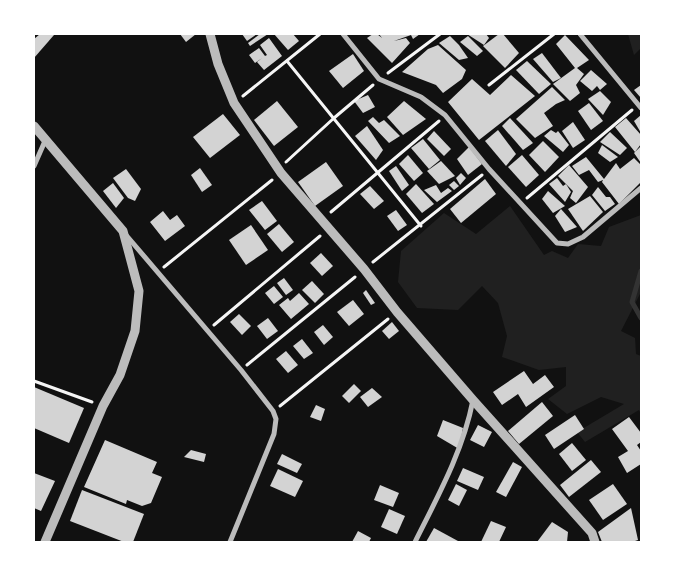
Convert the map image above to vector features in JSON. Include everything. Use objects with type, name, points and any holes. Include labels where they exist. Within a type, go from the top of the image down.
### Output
[{"type":"street","points":[[210,34],[218,64],[234,104],[281,173],[473,400],[592,533],[595,542]]},
{"type":"street","points":[[343,34],[379,79],[421,97],[445,115],[489,169],[554,241],[568,244],[583,237],[641,188]]},
{"type":"street","points":[[580,34],[640,106]]},
{"type":"street","points":[[34,126],[208,330],[273,411],[276,419],[274,434],[230,542]]},
{"type":"street","points":[[34,166],[45,141]]},
{"type":"street","points":[[45,542],[103,406],[120,375],[135,331],[139,291],[123,231]]},
{"type":"street","points":[[415,542],[455,461],[469,423],[473,400]]},
{"type":"path","points":[[234,104],[320,34]]},
{"type":"path","points":[[158,272],[281,173],[287,160],[379,79],[440,34]]},
{"type":"path","points":[[489,85],[554,34]]},
{"type":"path","points":[[287,61],[420,226]]},
{"type":"path","points":[[521,203],[640,106]]},
{"type":"path","points":[[208,330],[329,229],[328,216],[330,214],[445,115]]},
{"type":"path","points":[[241,370],[489,169]]},
{"type":"path","points":[[273,411],[397,312]]},
{"type":"path","points":[[34,381],[103,406]]},
{"type":"shaded area","points":[[628,34],[641,34],[641,48],[634,55]]},
{"type":"shaded area","points":[[510,206],[544,255],[552,251],[568,258],[578,244],[601,246],[609,227],[641,215],[641,292],[621,331],[635,338],[636,354],[641,356],[641,414],[639,410],[585,442],[577,432],[624,404],[601,397],[567,414],[548,399],[566,386],[566,367],[539,370],[502,357],[507,336],[498,303],[482,286],[458,310],[417,308],[398,282],[401,251],[444,213],[476,234]]},
{"type":"building","points":[[40,34],[54,35],[34,58],[34,39]]},
{"type":"building","points":[[180,34],[196,34],[186,42]]},
{"type":"building","points":[[242,34],[257,34],[247,41]]},
{"type":"building","points":[[260,34],[268,34],[250,46],[248,43]]},
{"type":"building","points":[[274,34],[293,34],[299,41],[288,50]]},
{"type":"building","points":[[377,34],[382,38],[379,34],[420,34],[413,39],[411,35],[394,41],[406,38],[410,43],[392,63],[367,38]]},
{"type":"building","points":[[467,34],[486,34],[489,38],[484,45]]},
{"type":"building","points":[[499,34],[503,34],[519,53],[505,68],[483,46]]},
{"type":"building","points":[[565,35],[589,60],[577,68],[584,74],[576,85],[580,93],[570,101],[553,84],[575,68],[556,44]]},
{"type":"building","points":[[450,36],[468,58],[459,60],[439,43]]},
{"type":"building","points":[[468,36],[483,51],[477,56],[460,42]]},
{"type":"building","points":[[269,38],[282,56],[264,70],[257,62],[262,58],[255,63],[249,55],[259,48],[265,56],[267,55],[260,45]]},
{"type":"building","points":[[438,45],[466,70],[462,79],[443,93],[436,85],[402,72],[428,49]]},
{"type":"building","points":[[542,53],[561,78],[553,82],[533,59]]},
{"type":"building","points":[[353,54],[364,71],[343,88],[329,71]]},
{"type":"building","points":[[527,61],[551,84],[539,94],[516,70]]},
{"type":"building","points":[[591,70],[607,84],[600,90],[597,86],[592,91],[580,81]]},
{"type":"building","points":[[511,75],[535,96],[479,140],[448,102],[472,79],[490,95]]},
{"type":"building","points":[[641,85],[641,98],[634,90]]},
{"type":"building","points":[[552,87],[565,100],[544,113],[553,126],[535,138],[516,119]]},
{"type":"building","points":[[600,91],[611,102],[603,115],[588,99]]},
{"type":"building","points":[[368,95],[375,107],[363,113],[354,101]]},
{"type":"building","points":[[277,101],[298,127],[274,146],[254,120]]},
{"type":"building","points":[[404,101],[426,119],[403,135],[387,117]]},
{"type":"building","points":[[589,103],[603,121],[591,130],[578,111]]},
{"type":"building","points":[[223,114],[240,135],[210,158],[193,137]]},
{"type":"building","points":[[641,115],[641,133],[634,121]]},
{"type":"building","points":[[373,117],[379,123],[384,120],[400,136],[389,143],[368,121]]},
{"type":"building","points":[[510,118],[533,143],[523,150],[502,126]]},
{"type":"building","points":[[626,118],[641,135],[641,144],[635,152],[615,127]]},
{"type":"building","points":[[573,122],[585,140],[573,148],[562,131]]},
{"type":"building","points":[[367,126],[383,150],[376,160],[355,136]]},
{"type":"building","points":[[498,130],[516,154],[506,166],[485,141]]},
{"type":"building","points":[[551,130],[556,133],[558,131],[569,145],[563,152],[544,136]]},
{"type":"building","points":[[434,131],[451,149],[444,156],[427,139]]},
{"type":"building","points":[[610,132],[627,148],[620,155],[600,142]]},
{"type":"building","points":[[423,139],[440,160],[429,169],[411,148]]},
{"type":"building","points":[[543,141],[559,157],[545,172],[529,155]]},
{"type":"building","points":[[602,145],[618,157],[610,162],[598,153]]},
{"type":"building","points":[[641,146],[641,163],[634,153]]},
{"type":"building","points":[[469,147],[482,164],[468,175],[457,159]]},
{"type":"building","points":[[408,155],[423,173],[414,181],[399,164]]},
{"type":"building","points":[[522,155],[539,175],[526,187],[508,167]]},
{"type":"building","points":[[586,157],[604,179],[616,163],[620,169],[634,158],[641,165],[641,182],[619,204],[602,182],[603,180],[598,182],[589,170],[579,175],[572,166]]},
{"type":"building","points":[[441,161],[455,176],[439,184],[427,171]]},
{"type":"building","points":[[326,162],[343,186],[315,206],[298,182]]},
{"type":"building","points":[[569,165],[588,187],[576,203],[570,198],[573,191],[558,176]]},
{"type":"building","points":[[396,166],[409,185],[402,191],[389,171]]},
{"type":"building","points":[[200,168],[212,185],[202,192],[191,175]]},
{"type":"building","points":[[126,169],[141,189],[135,201],[128,198],[113,178]]},
{"type":"building","points":[[461,173],[466,178],[460,185],[456,178]]},
{"type":"building","points":[[557,178],[563,186],[566,184],[571,192],[565,202],[549,184]]},
{"type":"building","points":[[485,179],[496,194],[461,223],[450,209]]},
{"type":"building","points":[[454,181],[459,186],[454,190],[449,185]]},
{"type":"building","points":[[113,183],[124,198],[116,208],[103,191]]},
{"type":"building","points":[[416,184],[434,204],[422,213],[406,194]]},
{"type":"building","points":[[436,185],[441,193],[448,188],[452,191],[437,202],[424,190]]},
{"type":"building","points":[[370,186],[384,201],[374,209],[360,194]]},
{"type":"building","points":[[598,187],[615,204],[605,211],[592,195]]},
{"type":"building","points":[[548,191],[565,206],[553,213],[542,199]]},
{"type":"building","points":[[590,196],[603,212],[583,231],[568,209]]},
{"type":"building","points":[[262,201],[277,221],[265,230],[249,210]]},
{"type":"building","points":[[561,209],[577,227],[565,232],[555,216]]},
{"type":"building","points":[[396,210],[407,225],[398,231],[387,216]]},
{"type":"building","points":[[163,211],[170,220],[177,215],[185,226],[165,241],[150,222]]},
{"type":"building","points":[[279,224],[294,242],[282,252],[267,234]]},
{"type":"building","points":[[251,225],[268,250],[246,265],[229,240]]},
{"type":"building","points":[[321,253],[333,266],[322,276],[310,263]]},
{"type":"building","points":[[284,278],[293,290],[286,295],[277,283]]},
{"type":"building","points":[[312,281],[324,294],[315,303],[302,290]]},
{"type":"building","points":[[274,286],[283,297],[274,304],[265,293]]},
{"type":"building","points":[[366,290],[375,303],[371,305],[363,293]]},
{"type":"building","points":[[299,293],[309,304],[291,319],[279,305],[288,298],[290,301]]},
{"type":"building","points":[[353,300],[364,314],[349,326],[337,312]]},
{"type":"building","points":[[239,314],[251,326],[242,335],[230,322]]},
{"type":"building","points":[[268,318],[278,331],[267,339],[257,326]]},
{"type":"building","points":[[392,322],[399,331],[389,339],[382,331]]},
{"type":"building","points":[[323,325],[333,337],[324,345],[314,332]]},
{"type":"building","points":[[302,339],[313,353],[304,359],[293,346]]},
{"type":"building","points":[[286,351],[298,365],[288,373],[276,359]]},
{"type":"building","points":[[524,371],[533,384],[545,375],[554,387],[526,407],[518,394],[502,405],[493,392]]},
{"type":"building","points":[[354,384],[361,391],[349,403],[342,396]]},
{"type":"building","points":[[34,387],[84,408],[69,443],[34,428]]},
{"type":"building","points":[[372,388],[382,397],[368,407],[360,397]]},
{"type":"building","points":[[542,402],[553,416],[519,444],[508,431]]},
{"type":"building","points":[[316,405],[325,409],[321,421],[310,417]]},
{"type":"building","points":[[575,415],[584,429],[554,449],[545,435]]},
{"type":"building","points":[[629,417],[641,433],[641,442],[637,445],[641,451],[641,464],[627,473],[618,457],[628,451],[612,429]]},
{"type":"building","points":[[443,420],[463,428],[459,449],[437,436]]},
{"type":"building","points":[[478,425],[492,432],[484,447],[470,440]]},
{"type":"building","points":[[105,440],[157,462],[152,473],[162,477],[151,503],[142,506],[127,500],[126,504],[84,487]]},
{"type":"building","points":[[572,443],[586,460],[572,471],[559,454]]},
{"type":"building","points":[[191,450],[206,454],[204,462],[184,457]]},
{"type":"building","points":[[282,454],[302,464],[297,473],[277,464]]},
{"type":"building","points":[[591,460],[601,472],[569,497],[560,485]]},
{"type":"building","points":[[513,462],[522,467],[506,497],[496,492]]},
{"type":"building","points":[[463,468],[484,477],[478,490],[457,481]]},
{"type":"building","points":[[278,469],[303,481],[295,497],[270,486]]},
{"type":"building","points":[[34,473],[55,481],[41,511],[34,508]]},
{"type":"building","points":[[456,484],[467,490],[459,506],[448,500]]},
{"type":"building","points":[[613,484],[627,504],[603,520],[589,500]]},
{"type":"building","points":[[380,485],[399,493],[393,507],[374,500]]},
{"type":"building","points":[[82,490],[144,514],[133,542],[124,542],[70,521]]},
{"type":"building","points":[[631,508],[638,540],[632,542],[602,542],[598,532]]},
{"type":"building","points":[[389,509],[405,516],[397,534],[381,527]]},
{"type":"building","points":[[491,521],[506,527],[499,542],[481,542]]},
{"type":"building","points":[[552,522],[568,532],[567,542],[537,542]]},
{"type":"building","points":[[434,528],[458,541],[426,542]]},
{"type":"building","points":[[358,531],[371,538],[369,542],[352,542]]},
{"type":"waterway","points":[[641,271],[632,302],[641,318]]}]
